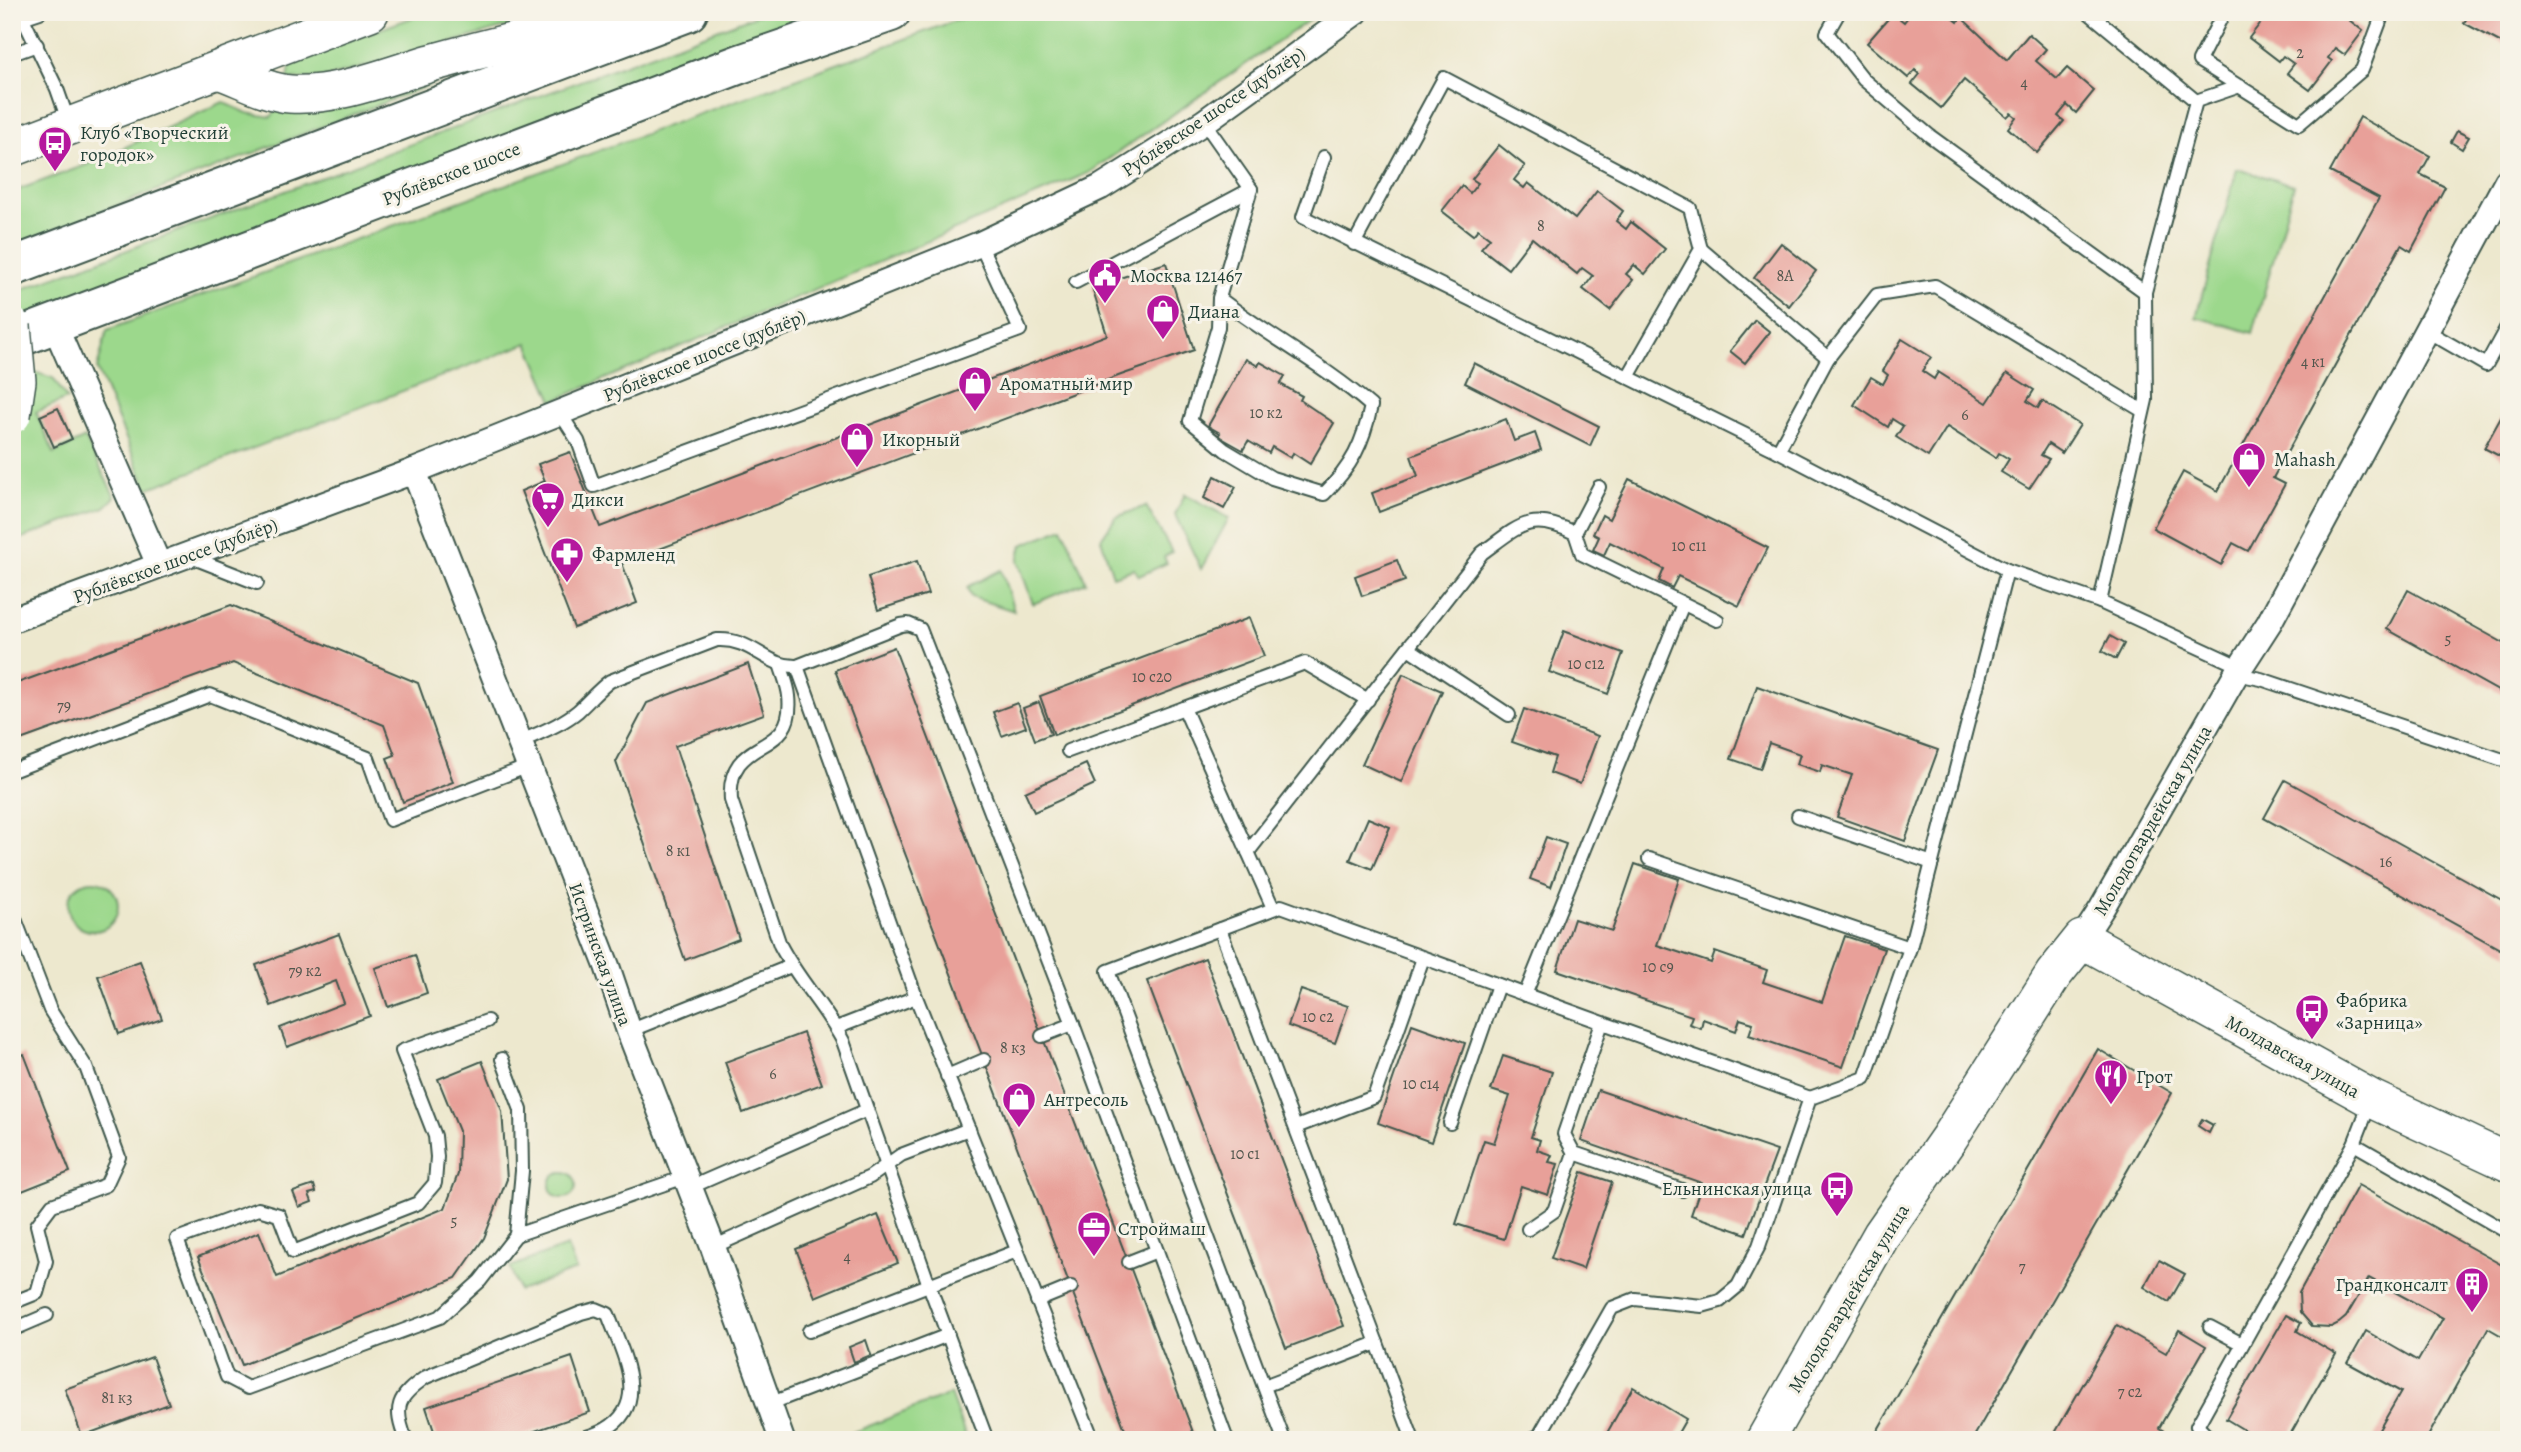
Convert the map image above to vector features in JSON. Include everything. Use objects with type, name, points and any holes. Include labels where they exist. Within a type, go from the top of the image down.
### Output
[{"type":"main road","points":[[12,267],[688,12]]},
{"type":"main road","name":"Рублёвское шоссе","points":[[12,340],[740,64],[891,12]]},
{"type":"street","points":[[12,148],[370,12]]},
{"type":"street","points":[[219,70],[272,90],[313,93],[350,86],[550,31],[640,12]]},
{"type":"street","name":"Рублёвское шоссе (дублёр)","points":[[12,620],[414,471],[980,244],[1101,187],[1203,122],[1356,12]]},
{"type":"street","name":"Молодогвардейская улица","points":[[1765,1440],[1882,1234],[1949,1138],[2054,974],[2102,908],[2238,671],[2269,624],[2508,176]]},
{"type":"street","points":[[54,324],[159,565]]},
{"type":"street","points":[[12,326],[17,381],[12,415]]},
{"type":"street","name":"Истринская улица","points":[[414,471],[607,966],[629,1031],[713,1247],[782,1440]]},
{"type":"street","name":"Молдавская улица","points":[[2082,939],[2372,1099],[2509,1163]]},
{"type":"lane","points":[[40,12],[21,15],[57,89],[71,127]]},
{"type":"lane","points":[[1839,12],[1827,33],[1864,80],[1930,136],[2145,292]]},
{"type":"lane","points":[[2088,12],[2196,101]]},
{"type":"lane","points":[[2224,12],[2199,61],[2299,124],[2362,70],[2382,16],[2376,12]]},
{"type":"lane","points":[[12,54],[37,45]]},
{"type":"lane","points":[[1354,244],[1444,78],[1690,208],[1701,249],[1828,358]]},
{"type":"lane","points":[[2196,101],[2240,86]]},
{"type":"lane","points":[[2100,603],[2146,400],[2145,292],[2196,101]]},
{"type":"lane","points":[[1203,122],[1251,189]]},
{"type":"lane","points":[[1324,157],[1303,217],[1354,244],[1778,451],[2007,570],[2100,603],[2238,671],[2509,762]]},
{"type":"lane","points":[[1076,282],[1251,189]]},
{"type":"lane","points":[[1219,298],[1252,324],[1340,379],[1371,405],[1366,430],[1356,455],[1342,476],[1324,494],[1272,478],[1225,450],[1190,421],[1218,327],[1219,298],[1251,189]]},
{"type":"lane","points":[[560,414],[578,441],[594,486],[1020,330],[980,244]]},
{"type":"lane","points":[[1628,377],[1701,249]]},
{"type":"lane","points":[[1778,451],[1828,358],[1877,295],[1935,286],[2143,411]]},
{"type":"lane","points":[[2427,331],[2486,365],[2509,323]]},
{"type":"lane","points":[[1599,487],[1576,533],[1582,554],[1717,620]]},
{"type":"lane","points":[[1248,852],[1482,553],[1514,529],[1540,520],[1576,533]]},
{"type":"lane","points":[[187,555],[257,583]]},
{"type":"lane","points":[[1284,1440],[1108,971],[1280,906],[1810,1098],[1865,1078],[1910,948],[2007,570]]},
{"type":"lane","points":[[1525,995],[1683,604]]},
{"type":"lane","points":[[520,742],[577,712],[610,681],[717,640],[731,639],[780,664],[797,666],[901,625],[908,624],[919,629],[1073,1024],[1227,1440]]},
{"type":"lane","points":[[1408,648],[1509,715]]},
{"type":"lane","points":[[1068,751],[1305,663],[1368,699]]},
{"type":"lane","points":[[780,664],[789,694],[786,725],[769,744],[743,756],[734,768],[729,782],[731,800],[780,945],[791,967],[836,1028],[987,1440]]},
{"type":"lane","points":[[797,666],[916,997],[1093,1440]]},
{"type":"lane","points":[[12,771],[210,695],[368,758],[390,820],[529,766]]},
{"type":"lane","points":[[1184,708],[1273,908]]},
{"type":"lane","points":[[1798,816],[1932,863]]},
{"type":"lane","points":[[1649,859],[1910,948]]},
{"type":"lane","points":[[12,911],[50,1010],[86,1067],[119,1157],[106,1185],[52,1205],[37,1225],[46,1261],[37,1293],[12,1303]]},
{"type":"lane","points":[[1220,929],[1413,1440]]},
{"type":"lane","points":[[1296,1127],[1374,1097],[1423,958]]},
{"type":"lane","points":[[629,1031],[791,967]]},
{"type":"lane","points":[[1450,1123],[1498,985]]},
{"type":"lane","points":[[836,1028],[916,997]]},
{"type":"lane","points":[[487,1021],[402,1051],[435,1136],[435,1183],[418,1203],[293,1252],[279,1215],[258,1209],[177,1239],[228,1377],[248,1388],[440,1317],[480,1281],[516,1235],[522,1171],[521,1110],[502,1059]]},
{"type":"lane","points":[[1602,1023],[1564,1134],[1574,1153],[1682,1190]]},
{"type":"lane","points":[[1042,1036],[1073,1024]]},
{"type":"lane","points":[[947,1076],[984,1060]]},
{"type":"lane","points":[[1529,1440],[1539,1436],[1612,1308],[1635,1299],[1702,1306],[1720,1301],[1738,1286],[1759,1246],[1810,1098]]},
{"type":"lane","points":[[2209,1438],[2197,1426],[2354,1144],[2372,1099]]},
{"type":"lane","points":[[516,1235],[687,1182],[867,1110]]},
{"type":"lane","points":[[713,1247],[870,1177],[901,1155],[969,1129]]},
{"type":"lane","points":[[2354,1144],[2509,1233]]},
{"type":"lane","points":[[1528,1229],[1553,1211],[1574,1153]]},
{"type":"lane","points":[[809,1331],[1017,1251]]},
{"type":"lane","points":[[1129,1262],[1157,1251]]},
{"type":"lane","points":[[1037,1301],[1071,1287]]},
{"type":"lane","points":[[406,1440],[399,1420],[399,1406],[407,1390],[426,1377],[582,1312],[596,1309],[608,1314],[632,1381],[630,1399],[623,1415],[607,1429],[580,1440]]},
{"type":"lane","points":[[12,1330],[47,1315]]},
{"type":"lane","points":[[2210,1327],[2242,1344]]},
{"type":"lane","points":[[769,1404],[948,1335]]},
{"type":"lane","points":[[1264,1386],[1377,1343]]},
{"type":"green space","points":[[428,12],[559,12],[328,77],[288,80],[290,66],[341,43]]},
{"type":"green space","points":[[765,12],[813,12],[815,18],[12,323],[12,293]]},
{"type":"green space","points":[[979,12],[1321,12],[1088,173],[553,401],[528,343],[147,489],[97,369],[107,330]]},
{"type":"green space","points":[[508,55],[12,246],[12,192],[89,164],[223,102],[247,113],[271,117],[277,109]]},
{"type":"green space","points":[[2237,169],[2294,185],[2253,333],[2196,317]]},
{"type":"green space","points":[[12,367],[53,378],[67,399],[36,412],[54,453],[85,438],[115,497],[105,507],[12,542]]},
{"type":"green space","points":[[1185,494],[1229,518],[1201,569],[1175,515]]},
{"type":"green space","points":[[1146,506],[1172,552],[1164,557],[1167,563],[1139,576],[1134,569],[1113,576],[1101,539],[1116,517]]},
{"type":"green space","points":[[1063,528],[1086,582],[1033,604],[1018,561],[1022,545]]},
{"type":"green space","points":[[1001,570],[1014,611],[971,597],[967,587]]},
{"type":"green space","points":[[83,882],[103,882],[117,896],[117,916],[103,930],[83,930],[69,916],[69,896]]},
{"type":"green space","points":[[563,1172],[572,1176],[576,1185],[572,1194],[563,1198],[554,1194],[550,1185],[554,1176]]},
{"type":"green space","points":[[567,1246],[576,1270],[519,1291],[510,1267]]},
{"type":"green space","points":[[950,1394],[967,1440],[853,1440],[851,1433]]},
{"type":"building","points":[[1902,12],[1952,12],[1949,15],[1958,22],[1961,17],[2007,60],[2029,34],[2046,49],[2036,61],[2057,79],[2067,68],[2094,91],[2076,113],[2067,105],[2058,116],[2064,121],[2037,153],[2008,128],[2016,117],[2011,113],[2007,117],[1964,80],[1941,108],[1912,84],[1920,74],[1915,70],[1908,78],[1867,43],[1893,13],[1904,22],[1908,17]]},
{"type":"building","points":[[2269,12],[2278,18],[2282,12],[2339,12],[2363,31],[2345,55],[2335,48],[2328,58],[2332,61],[2310,90],[2287,73],[2294,64],[2283,56],[2279,61],[2249,38]]},
{"type":"building","points":[[2470,12],[2509,12],[2509,47],[2464,23]]},
{"type":"building","points":[[2360,117],[2430,156],[2420,174],[2445,187],[2411,251],[2401,245],[2273,478],[2285,484],[2248,551],[2233,543],[2221,565],[2153,528],[2183,472],[2218,491],[2379,198],[2330,172]]},
{"type":"building","points":[[2457,131],[2469,137],[2462,149],[2451,142]]},
{"type":"building","points":[[1499,145],[1525,166],[1514,180],[1524,188],[1528,183],[1575,219],[1597,191],[1623,211],[1616,221],[1626,229],[1631,222],[1665,249],[1645,274],[1634,265],[1626,274],[1633,280],[1610,310],[1583,289],[1593,276],[1582,268],[1577,274],[1532,238],[1508,269],[1481,248],[1490,238],[1478,229],[1473,235],[1442,211],[1462,186],[1470,193],[1478,183],[1472,179]]},
{"type":"building","points":[[1781,243],[1816,271],[1789,306],[1754,278]]},
{"type":"building","points":[[1166,263],[1194,350],[622,563],[637,603],[574,628],[521,491],[545,481],[538,464],[570,452],[600,527],[1107,335],[1092,287]]},
{"type":"building","points":[[1755,320],[1770,332],[1745,363],[1730,351]]},
{"type":"building","points":[[1902,339],[1931,357],[1922,371],[1934,379],[1938,372],[1987,403],[2007,373],[2034,390],[2027,401],[2038,408],[2042,401],[2080,425],[2062,453],[2048,444],[2041,455],[2049,459],[2029,489],[2001,472],[2009,459],[1999,453],[1996,458],[1947,427],[1928,457],[1896,437],[1903,426],[1892,419],[1888,427],[1854,405],[1871,377],[1883,384],[1888,375],[1883,371]]},
{"type":"building","points":[[1246,359],[1258,366],[1260,362],[1285,376],[1280,384],[1302,396],[1300,400],[1334,423],[1310,464],[1293,453],[1291,458],[1272,447],[1269,453],[1248,441],[1243,450],[1218,436],[1220,433],[1208,426]]},
{"type":"building","points":[[1474,363],[1599,426],[1590,446],[1465,383]]},
{"type":"building","points":[[2509,403],[2509,461],[2484,448]]},
{"type":"building","points":[[58,408],[72,439],[54,447],[40,416]]},
{"type":"building","points":[[1506,419],[1514,441],[1535,433],[1541,450],[1379,512],[1372,493],[1418,476],[1411,456]]},
{"type":"building","points":[[1215,476],[1236,487],[1224,509],[1204,498]]},
{"type":"building","points":[[1629,479],[1768,548],[1739,606],[1678,576],[1672,588],[1659,581],[1664,569],[1610,542],[1604,555],[1593,550],[1599,537],[1593,534],[1602,515],[1609,519]]},
{"type":"building","points":[[1397,560],[1405,581],[1362,596],[1355,576]]},
{"type":"building","points":[[917,561],[928,594],[878,610],[868,577]]},
{"type":"building","points":[[2408,590],[2509,646],[2509,697],[2387,629]]},
{"type":"building","points":[[231,605],[418,683],[453,782],[403,802],[387,758],[395,755],[384,725],[233,663],[12,743],[12,685]]},
{"type":"building","points":[[1249,618],[1264,656],[1054,735],[1040,696]]},
{"type":"building","points":[[1564,631],[1623,653],[1608,694],[1549,672]]},
{"type":"building","points":[[2110,636],[2124,644],[2116,659],[2102,651]]},
{"type":"building","points":[[894,647],[1196,1440],[1129,1440],[835,670]]},
{"type":"building","points":[[748,664],[764,714],[675,746],[739,939],[685,960],[616,762],[647,703]]},
{"type":"building","points":[[1403,674],[1442,691],[1401,782],[1362,764]]},
{"type":"building","points":[[1757,686],[1938,750],[1905,841],[1837,817],[1852,775],[1822,765],[1820,772],[1797,764],[1800,754],[1769,743],[1760,769],[1731,759]]},
{"type":"building","points":[[1039,702],[1051,734],[1035,740],[1023,708]]},
{"type":"building","points":[[1017,703],[1026,727],[1002,736],[993,712]]},
{"type":"building","points":[[1524,709],[1598,736],[1580,784],[1550,773],[1555,757],[1512,742]]},
{"type":"building","points":[[1086,764],[1095,784],[1034,812],[1025,792]]},
{"type":"building","points":[[2285,780],[2509,904],[2509,954],[2264,818]]},
{"type":"building","points":[[1368,818],[1390,827],[1372,869],[1350,860]]},
{"type":"building","points":[[1546,837],[1566,844],[1551,887],[1530,879]]},
{"type":"building","points":[[1635,864],[1679,879],[1657,945],[1711,963],[1715,952],[1767,970],[1763,982],[1822,1002],[1845,936],[1884,949],[1843,1067],[1749,1035],[1753,1023],[1740,1019],[1736,1031],[1703,1019],[1701,1028],[1689,1024],[1692,1016],[1557,970],[1574,919],[1612,931]]},
{"type":"building","points":[[339,934],[370,1016],[287,1047],[280,1028],[344,1003],[336,981],[271,1006],[256,965]]},
{"type":"building","points":[[415,955],[427,993],[388,1007],[375,968]]},
{"type":"building","points":[[1205,958],[1344,1326],[1286,1348],[1147,981]]},
{"type":"building","points":[[140,961],[162,1019],[119,1034],[98,976]]},
{"type":"building","points":[[1301,990],[1348,1006],[1335,1043],[1288,1026]]},
{"type":"building","points":[[1412,1024],[1465,1043],[1431,1142],[1378,1123]]},
{"type":"building","points":[[803,1033],[822,1084],[743,1113],[725,1062]]},
{"type":"building","points":[[2098,1049],[2172,1093],[1972,1440],[1872,1440]]},
{"type":"building","points":[[24,1054],[70,1172],[12,1195],[12,1059]]},
{"type":"building","points":[[1503,1056],[1552,1072],[1531,1137],[1540,1140],[1537,1150],[1552,1155],[1549,1162],[1558,1164],[1548,1195],[1521,1186],[1504,1239],[1456,1224],[1484,1140],[1494,1143],[1510,1096],[1491,1090]]},
{"type":"building","points":[[482,1061],[502,1111],[507,1179],[484,1238],[456,1278],[242,1365],[198,1257],[259,1232],[277,1277],[445,1208],[458,1174],[459,1131],[438,1079]]},
{"type":"building","points":[[1598,1090],[1777,1151],[1746,1234],[1691,1215],[1702,1183],[1581,1141]]},
{"type":"building","points":[[2202,1119],[2213,1125],[2209,1133],[2198,1126]]},
{"type":"building","points":[[1582,1172],[1612,1182],[1583,1269],[1551,1258]]},
{"type":"building","points":[[314,1185],[316,1192],[309,1194],[312,1202],[299,1207],[293,1192]]},
{"type":"building","name":"Грандконсалт","points":[[2358,1185],[2509,1269],[2509,1340],[2488,1328],[2426,1440],[2373,1440],[2401,1392],[2348,1363],[2366,1331],[2418,1361],[2443,1318],[2369,1278],[2346,1317],[2331,1327],[2312,1326],[2300,1312],[2299,1293]]},
{"type":"building","points":[[878,1215],[898,1263],[815,1297],[796,1249]]},
{"type":"building","points":[[2159,1260],[2185,1274],[2169,1302],[2144,1287]]},
{"type":"building","points":[[2286,1315],[2301,1323],[2297,1331],[2336,1354],[2287,1440],[2261,1440],[2226,1419]]},
{"type":"building","points":[[2117,1325],[2166,1353],[2179,1330],[2206,1346],[2159,1428],[2179,1440],[2051,1440]]},
{"type":"building","points":[[866,1340],[871,1355],[854,1362],[849,1347]]},
{"type":"building","points":[[152,1357],[169,1404],[82,1436],[65,1389]]},
{"type":"building","points":[[572,1357],[590,1412],[509,1440],[437,1440],[426,1407]]},
{"type":"building","points":[[1633,1387],[1686,1419],[1674,1440],[1603,1440]]},
{"type":"place","name":"Клуб «Творческий городок»","points":[[55,173]]},
{"type":"place","name":"Москва 121467","points":[[1105,305]]},
{"type":"place","name":"Диана","points":[[1163,341]]},
{"type":"place","name":"Ароматный мир","points":[[975,413]]},
{"type":"place","name":"Икорный","points":[[857,469]]},
{"type":"place","name":"Mahash","points":[[2249,489]]},
{"type":"place","name":"Дикси","points":[[548,529]]},
{"type":"place","name":"Фармленд","points":[[567,584]]},
{"type":"place","name":"Фабрика «Зарница»","points":[[2312,1041]]},
{"type":"place","name":"Грот","points":[[2111,1106]]},
{"type":"place","name":"Антресоль","points":[[1019,1129]]},
{"type":"place","name":"Ельнинская улица","points":[[1837,1218]]},
{"type":"place","name":"Строймаш","points":[[1094,1258]]},
{"type":"place","name":"Грандконсалт","points":[[2472,1314]]}]
